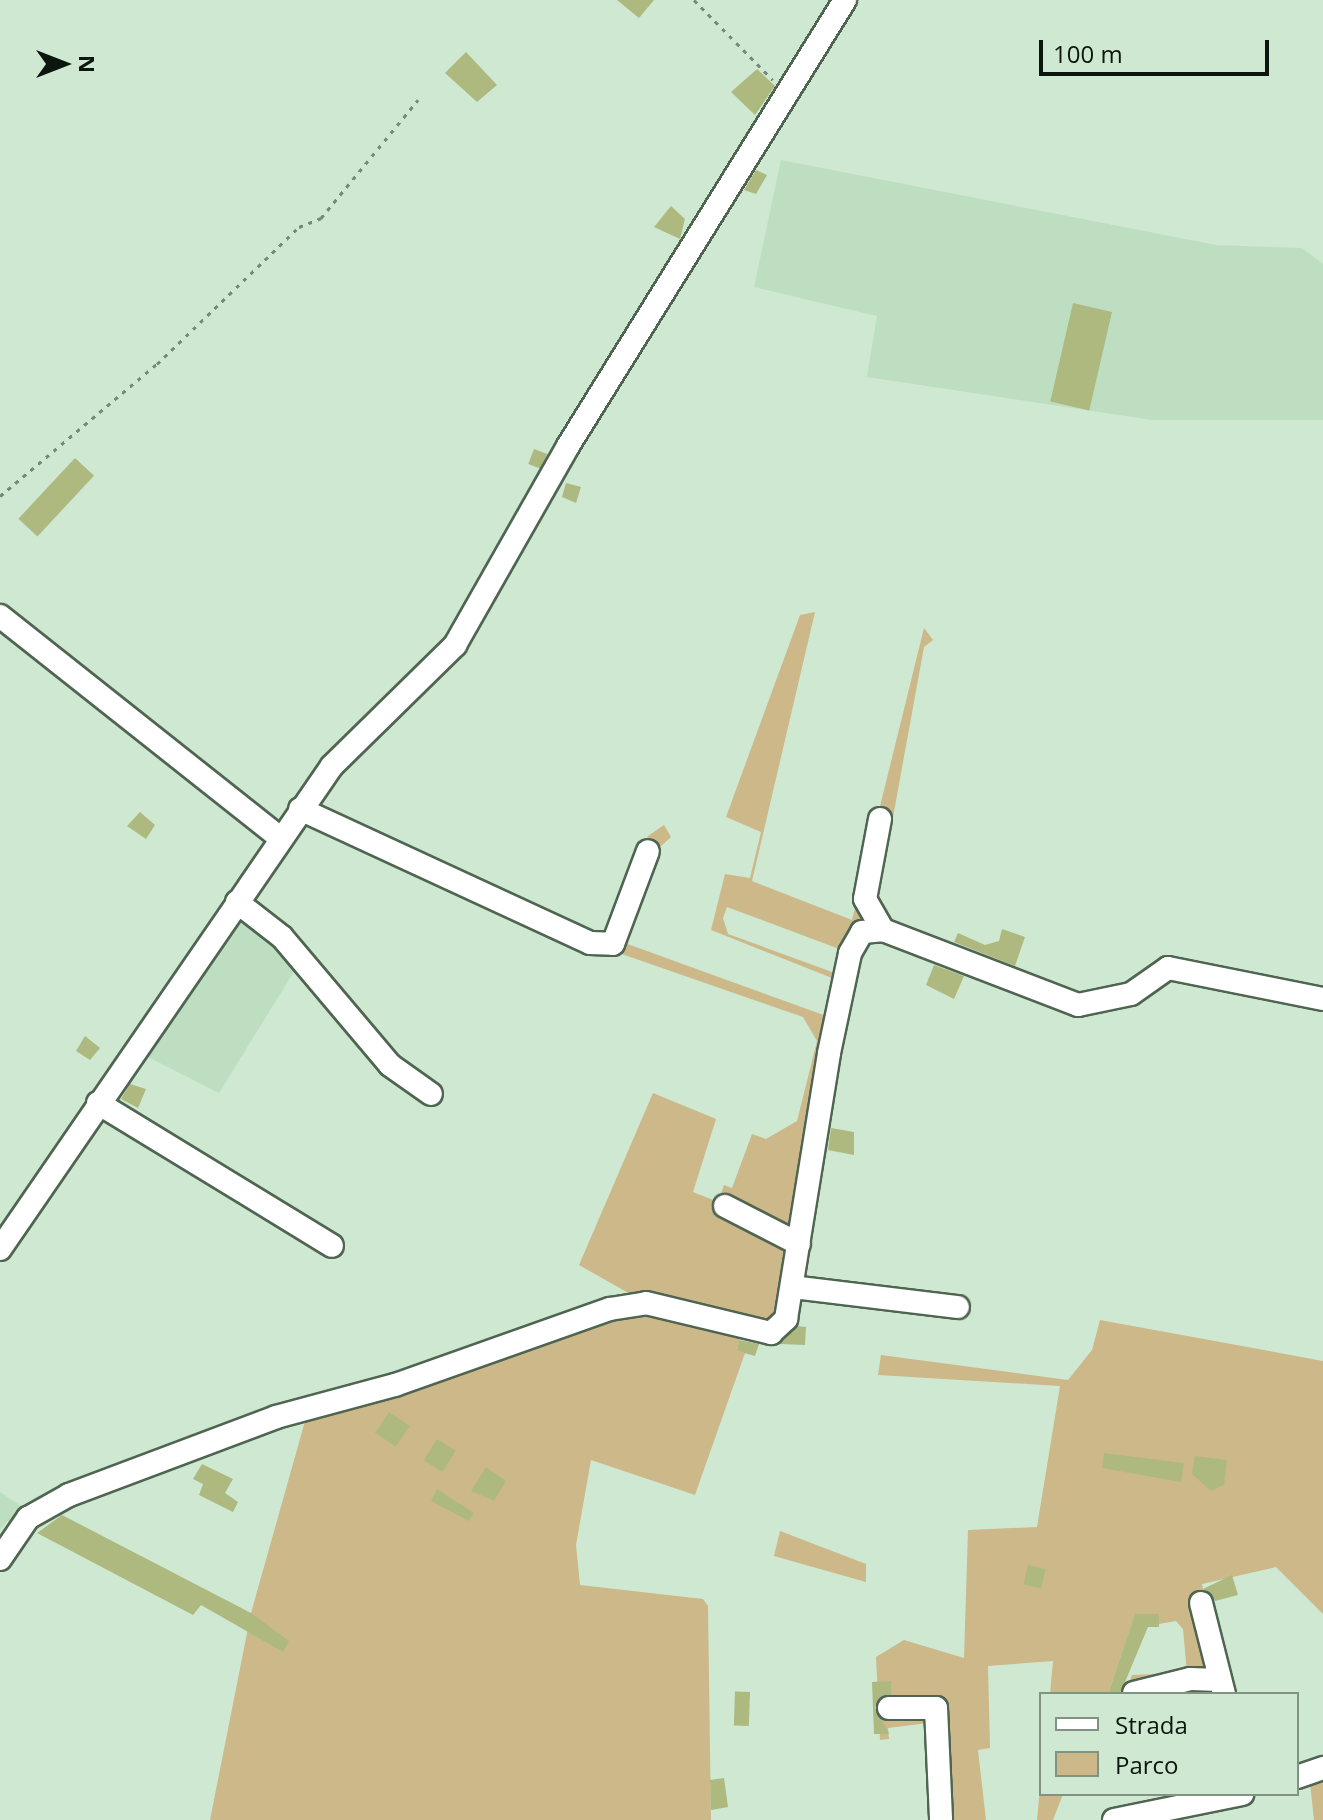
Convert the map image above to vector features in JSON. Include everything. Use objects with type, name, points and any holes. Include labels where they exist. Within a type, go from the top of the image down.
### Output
[{"type":"street","points":[[0,1249],[98,1103],[196,972],[237,902],[300,809],[357,734],[455,645],[568,446],[845,0]]},
{"type":"street","points":[[0,616],[279,837]]},
{"type":"street","points":[[300,809],[590,943],[613,944],[648,851]]},
{"type":"street","points":[[880,819],[865,899],[883,930]]},
{"type":"street","points":[[237,902],[282,937],[390,1065],[431,1094]]},
{"type":"street","points":[[0,1559],[28,1518],[69,1495],[276,1417],[395,1385],[637,1302],[771,1333],[786,1319],[850,953],[862,932],[883,930],[1078,1005],[1131,994],[1168,968],[1323,999]]},
{"type":"street","points":[[98,1103],[332,1246]]},
{"type":"street","points":[[725,1206],[799,1244]]},
{"type":"street","points":[[792,1287],[958,1307]]},
{"type":"street","points":[[1138,1692],[1190,1679],[1222,1687],[1201,1603]]},
{"type":"street","points":[[889,1708],[936,1708],[941,1820]]},
{"type":"street","points":[[1299,1776],[1323,1768]]},
{"type":"street","points":[[1114,1820],[1232,1796]]},
{"type":"path","points":[[694,0],[787,94]]},
{"type":"path","points":[[0,496],[157,364],[299,227],[321,218],[418,100]]},
{"type":"shaded area","points":[[781,160],[1216,245],[1302,248],[1323,264],[1323,420],[1152,420],[867,377],[877,316],[754,287]]},
{"type":"shaded area","points":[[244,910],[298,965],[219,1093],[142,1054]]},
{"type":"shaded area","points":[[0,1492],[26,1509],[16,1524],[7,1521],[0,1530]]},
{"type":"green space","points":[[815,612],[752,881],[852,920],[924,628],[933,640],[924,647],[877,905],[850,953],[727,907],[723,918],[728,934],[846,977],[786,1319],[741,1331],[737,1351],[745,1353],[695,1495],[591,1460],[576,1545],[580,1585],[703,1599],[708,1606],[711,1820],[210,1820],[251,1613],[309,1407],[639,1299],[579,1265],[653,1093],[716,1119],[693,1192],[718,1202],[724,1185],[732,1188],[752,1134],[766,1139],[797,1121],[817,1041],[803,1017],[590,943],[581,932],[611,937],[648,836],[664,825],[671,837],[650,856],[622,942],[829,1017],[837,980],[711,930],[725,874],[750,878],[761,832],[726,817],[800,615]]},
{"type":"green space","points":[[1100,1320],[1323,1361],[1323,1614],[1276,1567],[1202,1584],[1226,1687],[1205,1692],[1126,1692],[1132,1675],[1187,1673],[1183,1629],[1176,1621],[1159,1624],[1158,1614],[1135,1615],[1109,1692],[1050,1692],[1053,1661],[988,1666],[990,1748],[978,1750],[986,1820],[946,1820],[944,1721],[888,1728],[889,1739],[880,1740],[876,1657],[904,1640],[964,1658],[968,1530],[1037,1527],[1060,1386],[878,1375],[881,1355],[1068,1380],[1092,1350]]},
{"type":"green space","points":[[780,1531],[866,1564],[866,1582],[774,1556]]},
{"type":"green space","points":[[1323,1777],[1323,1820],[1314,1820],[1310,1783]]},
{"type":"green space","points":[[1039,1796],[1062,1796],[1053,1820],[1037,1820]]},
{"type":"building","points":[[617,0],[654,0],[639,18]]},
{"type":"building","points":[[466,52],[497,85],[477,102],[445,73]]},
{"type":"building","points":[[757,69],[775,86],[755,115],[731,92]]},
{"type":"building","points":[[756,170],[767,175],[756,194],[744,190]]},
{"type":"building","points":[[671,206],[685,219],[680,239],[654,227]]},
{"type":"building","points":[[1073,303],[1112,312],[1089,410],[1050,401]]},
{"type":"building","points":[[534,449],[547,454],[541,469],[528,464]]},
{"type":"building","points":[[75,458],[94,476],[37,536],[18,519]]},
{"type":"building","points":[[566,483],[581,487],[576,503],[562,497]]},
{"type":"building","points":[[140,812],[155,825],[146,839],[127,826]]},
{"type":"building","points":[[1002,929],[1025,937],[1015,966],[954,942],[958,933],[985,945],[999,941]]},
{"type":"building","points":[[934,965],[964,976],[954,999],[926,985]]},
{"type":"building","points":[[85,1036],[100,1048],[90,1060],[76,1051]]},
{"type":"building","points":[[130,1084],[146,1089],[138,1108],[121,1099]]},
{"type":"building","points":[[831,1128],[854,1132],[854,1155],[828,1150]]},
{"type":"building","points":[[797,1326],[806,1327],[805,1345],[780,1344]]},
{"type":"building","points":[[739,1340],[759,1344],[755,1356],[737,1351]]},
{"type":"building","points":[[389,1412],[410,1426],[396,1447],[375,1433]]},
{"type":"building","points":[[437,1439],[456,1451],[442,1472],[424,1460]]},
{"type":"building","points":[[1104,1453],[1184,1463],[1181,1482],[1102,1468]]},
{"type":"building","points":[[1195,1456],[1227,1460],[1224,1485],[1211,1491],[1192,1474]]},
{"type":"building","points":[[202,1464],[233,1479],[225,1493],[238,1502],[233,1512],[199,1495],[203,1484],[193,1479]]},
{"type":"building","points":[[486,1467],[506,1481],[494,1501],[471,1491]]},
{"type":"building","points":[[437,1489],[474,1513],[469,1521],[431,1501]]},
{"type":"building","points":[[62,1515],[251,1613],[289,1641],[283,1652],[201,1605],[193,1615],[37,1533]]},
{"type":"building","points":[[1028,1565],[1046,1569],[1041,1589],[1024,1584]]},
{"type":"building","points":[[1232,1575],[1238,1595],[1215,1601],[1203,1589]]},
{"type":"building","points":[[1135,1614],[1159,1614],[1159,1627],[1148,1627],[1121,1692],[1109,1692]]},
{"type":"building","points":[[891,1681],[891,1694],[875,1707],[889,1734],[874,1734],[872,1682]]},
{"type":"building","points":[[735,1691],[750,1692],[749,1726],[734,1725]]},
{"type":"building","points":[[724,1778],[728,1807],[711,1810],[710,1780]]}]
